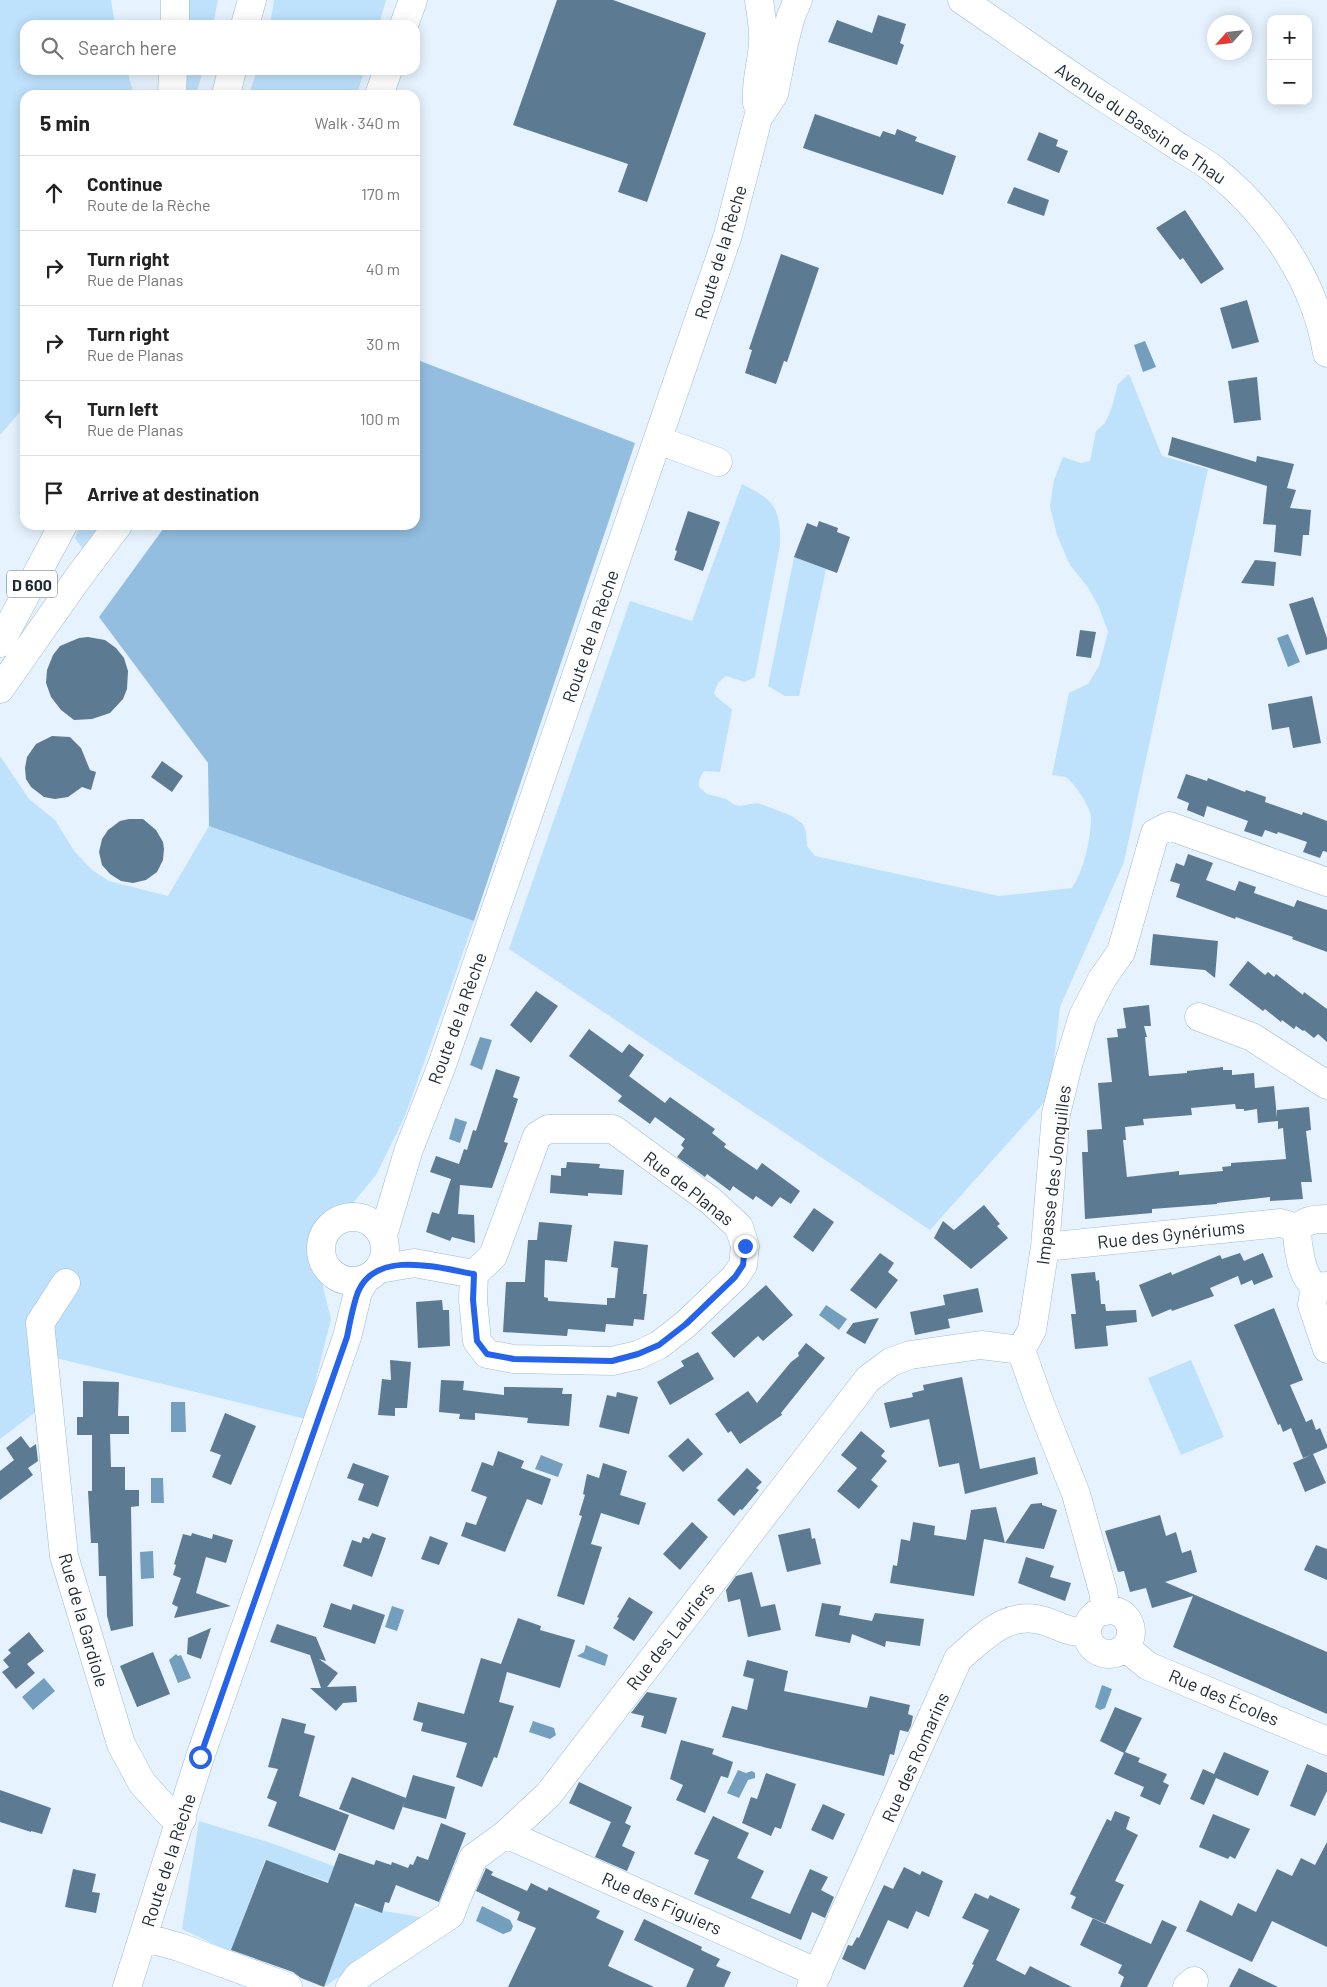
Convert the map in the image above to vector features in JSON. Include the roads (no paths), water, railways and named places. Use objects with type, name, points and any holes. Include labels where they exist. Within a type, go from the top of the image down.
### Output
[{"type":"street","points":[[174,0],[175,20]]},
{"type":"street","points":[[230,20],[235,0]]},
{"type":"street","points":[[246,20],[252,0]]},
{"type":"street","points":[[406,20],[413,0]]},
{"type":"street","name":"Route de la Rèche","points":[[384,1239],[409,1149],[442,1065],[728,236],[758,118],[756,93],[763,44],[763,24],[759,0]]},
{"type":"street","name":"Route de la Rèche","points":[[758,118],[774,94],[784,43],[791,16],[798,0]]},
{"type":"street","name":"Avenue du Bassin de Thau","points":[[962,0],[1055,65],[1215,170],[1243,194],[1259,212],[1294,262],[1312,298],[1327,353]]},
{"type":"street","points":[[172,90],[173,75]]},
{"type":"street","points":[[212,90],[216,75]]},
{"type":"street","points":[[227,90],[231,75]]},
{"type":"street","points":[[381,90],[386,75]]},
{"type":"street","points":[[658,440],[718,462]]},
{"type":"street","name":"D 600","points":[[0,610],[40,530]]},
{"type":"street","name":"D 600","points":[[0,643],[60,530]]},
{"type":"street","points":[[0,689],[114,530]]},
{"type":"street","name":"Impasse des Jonquilles","points":[[1021,1350],[1032,1330],[1045,1247],[1056,1114],[1068,1065],[1082,1016],[1102,979],[1121,952],[1155,833],[1169,826],[1327,882]]},
{"type":"street","points":[[1199,1016],[1252,1037],[1327,1085]]},
{"type":"street","name":"Rue de Planas","points":[[548,1129],[613,1129],[712,1201],[739,1227],[745,1246],[743,1265],[735,1277],[686,1324],[659,1345],[638,1354],[612,1361],[514,1359],[487,1354],[477,1341],[473,1300],[474,1274],[493,1256],[537,1136],[548,1129]]},
{"type":"street","name":"Route de la Rèche","points":[[355,1217],[367,1207],[409,1149]]},
{"type":"street","points":[[414,1263],[401,1249],[384,1239],[372,1222],[355,1217],[345,1218],[336,1222],[328,1229],[323,1238],[321,1248],[322,1259],[335,1275],[344,1280],[355,1281],[372,1274],[414,1263],[474,1274]]},
{"type":"street","points":[[1327,1219],[1306,1221],[1297,1228],[1300,1255],[1308,1279],[1321,1286],[1312,1305],[1327,1349]]},
{"type":"street","name":"Rue des Gynériums","points":[[1045,1247],[1281,1223],[1297,1228]]},
{"type":"street","points":[[372,1274],[386,1252],[384,1239]]},
{"type":"street","name":"Route de la Rèche","points":[[127,1987],[182,1819],[203,1748],[347,1337],[358,1292],[372,1274]]},
{"type":"street","name":"Route de la Rèche","points":[[335,1275],[342,1294],[347,1337]]},
{"type":"street","name":"Rue de la Gardiole","points":[[66,1283],[40,1323],[64,1556],[121,1744],[142,1783],[171,1815],[182,1819]]},
{"type":"street","name":"Rue des Lauriers","points":[[350,1987],[358,1976],[450,1915],[473,1858],[506,1834],[548,1795],[868,1379],[891,1362],[910,1355],[981,1345],[1021,1350]]},
{"type":"street","points":[[1021,1350],[1076,1494],[1106,1611]]},
{"type":"street","points":[[1106,1611],[1114,1611],[1126,1619],[1131,1634],[1125,1647],[1111,1654],[1097,1651],[1088,1638],[1087,1631],[1093,1617],[1106,1611]]},
{"type":"street","name":"Rue des Romarins","points":[[815,1980],[958,1659],[993,1630],[1018,1618],[1040,1619],[1076,1633],[1087,1631]]},
{"type":"street","name":"Rue des Écoles","points":[[1125,1647],[1148,1666],[1327,1741]]},
{"type":"street","name":"Rue des Figuiers","points":[[506,1834],[815,1980]]},
{"type":"street","points":[[143,1937],[179,1947],[288,1987]]}]
